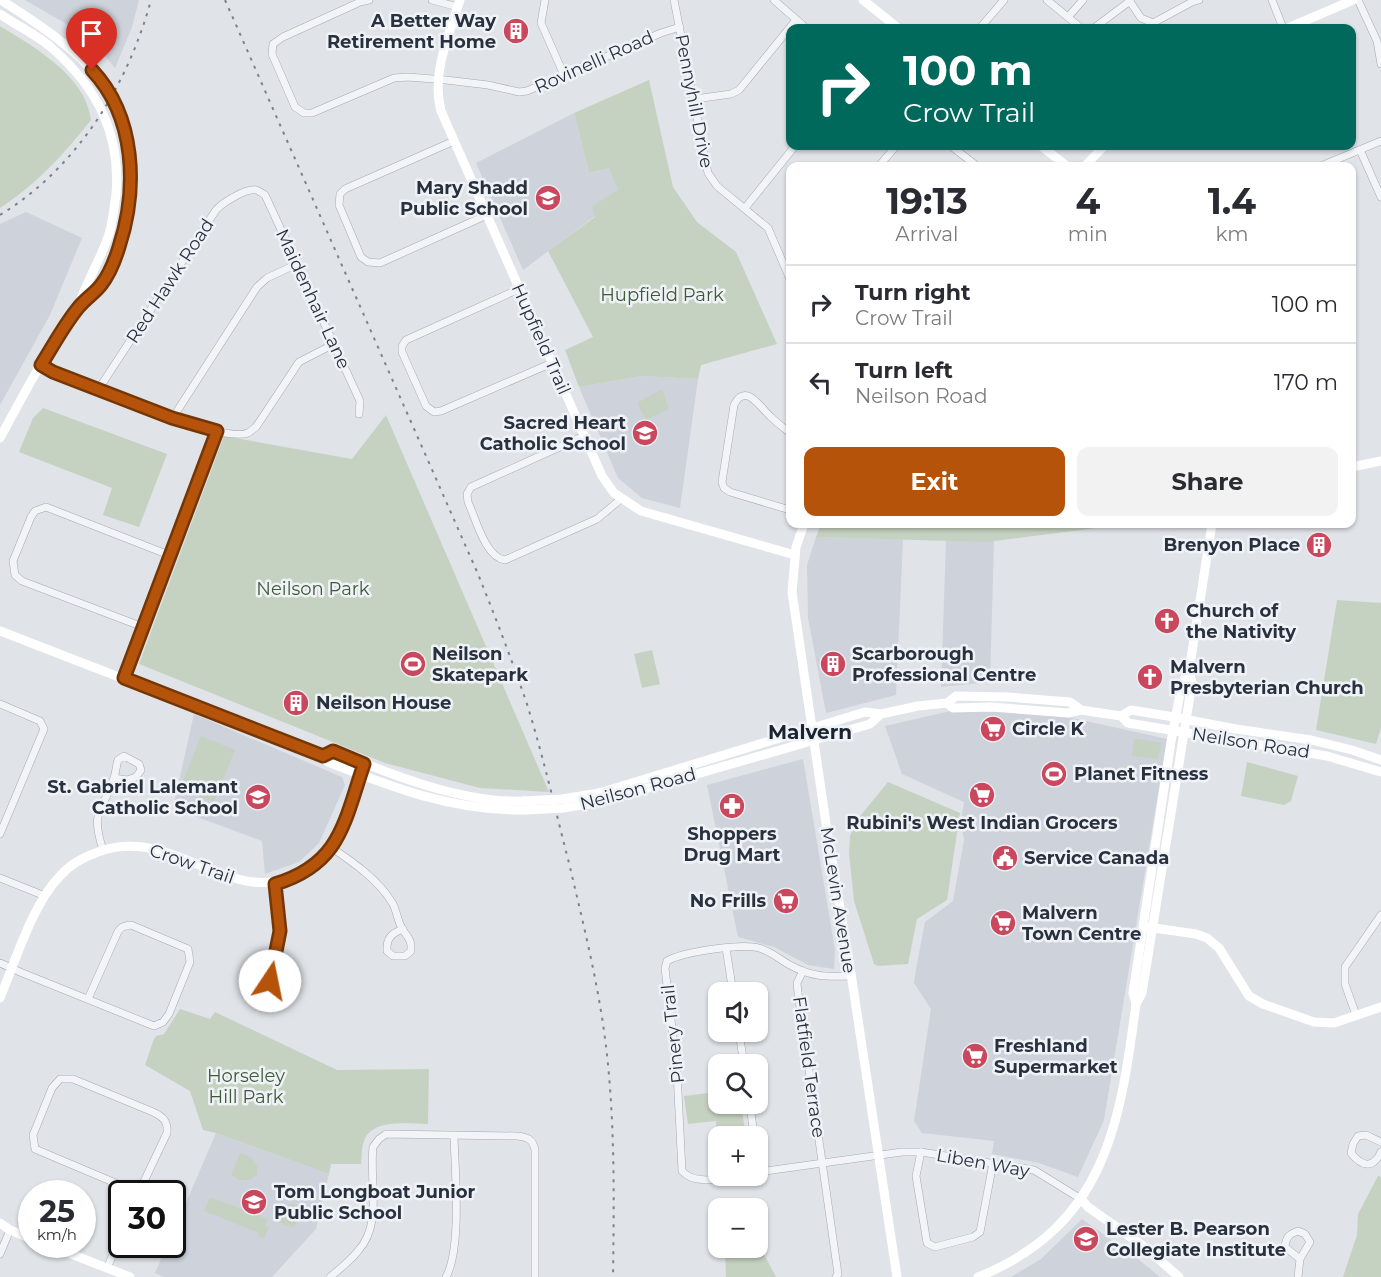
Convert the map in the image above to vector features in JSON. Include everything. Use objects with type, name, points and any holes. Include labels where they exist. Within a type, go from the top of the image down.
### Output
[{"type":"street","points":[[0,438],[41,365],[78,308],[102,285],[114,261],[122,237],[131,179],[127,136],[116,104],[95,73],[63,41],[1,0]]},
{"type":"street","name":"Rovinelli Road","points":[[369,0],[360,2],[275,42],[272,54],[295,107],[301,112],[312,113],[394,78],[408,77],[488,85],[527,92],[661,33],[680,27]]},
{"type":"street","points":[[432,0],[459,3]]},
{"type":"street","points":[[545,0],[541,22],[564,75]]},
{"type":"street","name":"Pennyhill Drive","points":[[674,0],[708,173],[717,186],[768,228],[786,260]]},
{"type":"street","points":[[774,0],[801,24]]},
{"type":"street","points":[[862,0],[893,24]]},
{"type":"street","points":[[984,24],[1004,0]]},
{"type":"street","points":[[1047,0],[1076,24]]},
{"type":"street","points":[[1068,17],[1083,0]]},
{"type":"street","points":[[1099,24],[1129,0],[1141,18],[1152,23],[1199,0]]},
{"type":"street","points":[[1272,0],[1281,24]]},
{"type":"street","points":[[1297,24],[1353,0]]},
{"type":"street","points":[[1358,0],[1377,41],[1381,64]]},
{"type":"street","name":"Hupfield Trail","points":[[459,3],[438,80],[438,100],[602,476],[621,499],[640,510],[795,555]]},
{"type":"street","points":[[0,14],[52,48],[80,75],[98,104],[112,135],[118,171],[110,232],[99,261],[85,285],[78,308]]},
{"type":"street","points":[[793,24],[796,20]]},
{"type":"street","points":[[695,99],[731,94],[740,90],[786,32]]},
{"type":"street","points":[[454,141],[345,189],[340,194],[339,205],[361,257],[372,264],[380,263],[487,215]]},
{"type":"street","points":[[1332,162],[1381,141]]},
{"type":"street","points":[[745,208],[792,150]]},
{"type":"street","points":[[882,162],[893,150]]},
{"type":"street","points":[[956,150],[972,162]]},
{"type":"street","points":[[1046,150],[1062,162]]},
{"type":"street","points":[[1089,162],[1100,150]]},
{"type":"street","points":[[1360,150],[1381,197]]},
{"type":"street","name":"Red Hawk Road","points":[[98,390],[216,210],[227,201],[249,190],[256,190]]},
{"type":"street","name":"Maidenhair Lane","points":[[256,190],[265,195],[360,401],[358,414]]},
{"type":"street","points":[[172,418],[257,287],[267,278],[297,264]]},
{"type":"street","points":[[519,289],[406,340],[402,346],[402,352],[426,406],[434,412],[441,411],[552,363]]},
{"type":"street","points":[[41,365],[53,372],[172,418],[217,431],[249,433],[256,427],[299,362],[334,344]]},
{"type":"street","points":[[786,430],[751,397],[738,398],[734,405],[722,482],[724,488],[730,492],[786,509]]},
{"type":"street","points":[[124,678],[217,431]]},
{"type":"street","points":[[584,436],[471,487],[467,494],[468,502],[490,550],[497,558],[505,560],[597,519],[621,499]]},
{"type":"street","points":[[1356,466],[1381,461]]},
{"type":"street","points":[[143,627],[22,581],[15,575],[13,561],[31,517],[35,511],[46,507],[169,555]]},
{"type":"street","name":"McLevin Avenue","points":[[803,528],[795,555],[792,592],[897,1277]]},
{"type":"street","points":[[978,1277],[1005,1266],[1035,1246],[1068,1214],[1081,1199],[1103,1158],[1116,1123],[1136,1004],[1142,993],[1173,731],[1182,683],[1189,671],[1211,528]]},
{"type":"street","name":"Neilson Road","points":[[0,631],[323,756],[328,762],[360,775],[445,803],[476,808],[524,805],[562,798],[600,797],[813,733],[865,712],[881,714],[918,706],[947,703],[956,696],[1070,702],[1081,710]]},
{"type":"street","points":[[1148,927],[1187,720],[1192,683],[1189,671]]},
{"type":"street","points":[[1012,708],[1014,698]]},
{"type":"street","name":"Neilson Road","points":[[947,703],[952,708],[1012,708],[1068,713],[1081,710],[1121,716],[1128,723],[1326,756],[1381,772]]},
{"type":"street","points":[[0,704],[40,721],[44,729],[0,834]]},
{"type":"street","name":"Neilson Road","points":[[1121,716],[1131,710],[1311,740],[1381,760]]},
{"type":"street","points":[[1234,740],[1236,729]]},
{"type":"street","name":"Neilson Road","points":[[323,756],[333,751],[440,790],[524,805]]},
{"type":"street","name":"Crow Trail","points":[[0,998],[45,896],[61,874],[77,862],[103,850],[130,846],[153,848],[174,854],[237,880],[275,884],[309,869],[332,848],[342,829],[364,764]]},
{"type":"street","points":[[103,850],[96,829],[96,820],[114,778]]},
{"type":"street","points":[[332,848],[379,885],[397,913],[402,929]]},
{"type":"street","points":[[0,878],[45,896]]},
{"type":"street","points":[[270,981],[280,931],[275,884]]},
{"type":"street","points":[[1356,1015],[1344,980],[1345,967],[1381,915]]},
{"type":"street","points":[[0,963],[12,969],[154,1026],[164,1022],[169,1014],[190,962],[188,949],[131,925],[122,927],[88,999]]},
{"type":"street","points":[[1148,927],[1203,936],[1213,942],[1249,996],[1263,1004],[1314,1022],[1328,1024],[1381,1007]]},
{"type":"street","name":"Pinery Trail","points":[[708,1180],[690,1178],[682,1171],[678,1080],[665,968],[667,961],[675,956],[751,946],[769,952],[802,971],[824,977],[851,976]]},
{"type":"street","points":[[726,948],[731,982]]},
{"type":"street","name":"Flatfield Terrace","points":[[802,971],[797,983],[798,993],[838,1274],[836,1277]]},
{"type":"street","points":[[72,1078],[153,1112],[165,1120],[167,1133],[138,1193],[35,1149],[33,1135],[52,1088],[60,1079],[72,1078]]},
{"type":"street","points":[[330,1277],[359,1251],[370,1231],[373,1147],[386,1134],[528,1138],[534,1144],[535,1277]]},
{"type":"street","points":[[1381,1142],[1366,1135],[1358,1136],[1353,1144],[1352,1152],[1355,1158],[1366,1165],[1377,1162],[1381,1152]]},
{"type":"street","points":[[446,1277],[453,1261],[455,1239],[454,1136]]},
{"type":"street","points":[[921,1152],[916,1176],[927,1243],[935,1247],[973,1237],[980,1232],[993,1163]]},
{"type":"street","name":"Liben Way","points":[[878,1156],[921,1152],[1034,1170],[1081,1199]]},
{"type":"street","points":[[768,1171],[878,1156]]},
{"type":"street","points":[[1081,1199],[1088,1207],[1146,1248],[1179,1277]]},
{"type":"street","points":[[0,1223],[18,1233]]},
{"type":"street","points":[[0,1254],[10,1230]]},
{"type":"street","points":[[81,1258],[130,1277]]},
{"type":"street","points":[[107,1268],[111,1258]]},
{"type":"street","points":[[1298,1277],[1300,1259]]},
{"type":"shaded area","points":[[25,0],[139,0],[132,27],[115,68],[89,37]]},
{"type":"shaded area","name":"Mary Shadd Public School","points":[[574,113],[589,173],[609,168],[619,190],[593,206],[595,216],[523,270],[476,163]]},
{"type":"shaded area","points":[[26,212],[82,238],[50,315],[0,405],[0,224]]},
{"type":"shaded area","name":"Sacred Heart Catholic School","points":[[642,376],[698,379],[680,508],[642,498],[618,478],[579,387]]},
{"type":"shaded area","points":[[816,537],[903,539],[896,695],[826,713],[808,618],[807,565]]},
{"type":"shaded area","points":[[946,541],[994,541],[990,682],[941,687]]},
{"type":"shaded area","points":[[955,710],[1068,717],[1167,739],[1104,1120],[1078,1177],[1039,1163],[992,1154],[994,1141],[922,1133],[914,1121],[931,1009],[914,983],[916,969],[925,922],[953,901],[964,840],[961,821],[964,802],[902,774],[885,726]]},
{"type":"shaded area","name":"St. Gabriel Lalemant Catholic School","points":[[194,714],[342,777],[345,785],[319,843],[299,862],[265,874],[262,841],[173,808]]},
{"type":"shaded area","points":[[803,759],[835,950],[834,969],[808,965],[774,947],[738,937],[707,785]]},
{"type":"shaded area","name":"Tom Longboat Junior Public School","points":[[216,1133],[329,1174],[316,1229],[272,1277],[164,1277],[155,1273],[161,1258],[186,1258],[186,1203]]},
{"type":"shaded area","name":"Lester B. Pearson Collegiate Institute","points":[[1082,1219],[1160,1277],[1011,1277],[1041,1259]]},
{"type":"green space","points":[[0,26],[42,53],[69,77],[80,90],[91,120],[49,168],[0,208]]},
{"type":"green space","name":"Hupfield Park","points":[[649,80],[673,187],[697,222],[736,252],[777,344],[701,365],[698,379],[642,376],[579,387],[565,350],[593,337],[548,251],[595,217],[592,206],[618,190],[609,168],[589,173],[574,113]]},
{"type":"green space","points":[[662,389],[669,409],[646,420],[637,403]]},
{"type":"green space","points":[[43,408],[167,454],[139,527],[103,515],[112,488],[19,452],[33,418]]},
{"type":"green space","name":"Neilson Park","points":[[386,415],[549,792],[480,788],[385,763],[139,664],[224,436],[352,459]]},
{"type":"green space","points":[[819,528],[1097,528],[986,542],[816,537]]},
{"type":"green space","points":[[1337,600],[1381,603],[1381,728],[1376,744],[1316,730]]},
{"type":"green space","points":[[652,650],[660,684],[642,688],[634,654]]},
{"type":"green space","points":[[201,736],[235,750],[214,802],[180,789]]},
{"type":"green space","points":[[1134,738],[1161,743],[1158,759],[1132,756]]},
{"type":"green space","points":[[1247,762],[1298,776],[1291,801],[1284,805],[1241,796]]},
{"type":"green space","points":[[888,782],[960,813],[947,900],[917,919],[908,964],[878,966],[874,964],[854,901],[849,853],[850,836],[857,820]]},
{"type":"green space","name":"Horseley Hill Park","points":[[180,1009],[210,1019],[215,1012],[337,1070],[429,1069],[428,1124],[402,1123],[375,1129],[364,1141],[361,1164],[331,1164],[329,1174],[203,1130],[190,1091],[145,1065],[154,1039],[164,1034]]},
{"type":"green space","points":[[708,1093],[708,1114],[743,1114],[744,1126],[716,1126],[716,1121],[688,1124],[684,1096]]},
{"type":"green space","points":[[240,1153],[251,1157],[257,1166],[257,1175],[250,1180],[239,1180],[231,1175]]},
{"type":"green space","points":[[1378,1176],[1381,1177],[1381,1277],[1343,1277],[1357,1235],[1358,1214]]},
{"type":"green space","points":[[210,1197],[268,1219],[265,1226],[269,1227],[264,1239],[258,1236],[259,1233],[204,1211]]},
{"type":"green space","points":[[288,1204],[296,1205],[302,1211],[294,1228],[278,1222],[278,1210]]},
{"type":"green space","points":[[725,1258],[766,1258],[776,1277],[726,1277]]},
{"type":"railway","points":[[0,215],[28,196],[53,174],[96,122],[129,63],[151,0]]},
{"type":"railway","points":[[225,0],[478,574],[526,701],[569,863],[596,983],[604,1031],[613,1138],[613,1277]]},
{"type":"place","name":"A Better Way Retirement Home","points":[[516,31]]},
{"type":"place","name":"Mary Shadd Public School","points":[[548,198]]},
{"type":"place","name":"Sacred Heart Catholic School","points":[[645,433]]},
{"type":"place","name":"Brenyon Place","points":[[1319,545]]},
{"type":"place","name":"Church of the Nativity","points":[[1167,621]]},
{"type":"place","name":"Neilson Skatepark","points":[[413,664]]},
{"type":"place","name":"Scarborough Professional Centre","points":[[833,664]]},
{"type":"place","name":"Malvern Presbyterian Church","points":[[1150,677]]},
{"type":"place","name":"Neilson House","points":[[296,703]]},
{"type":"place","name":"Circle K","points":[[993,729]]},
{"type":"place","name":"Planet Fitness","points":[[1054,774]]},
{"type":"place","name":"Rubini's West Indian Grocers","points":[[982,795]]},
{"type":"place","name":"St. Gabriel Lalemant Catholic School","points":[[258,797]]},
{"type":"place","name":"Shoppers Drug Mart","points":[[732,806]]},
{"type":"place","name":"Service Canada","points":[[1005,858]]},
{"type":"place","name":"No Frills","points":[[786,901]]},
{"type":"place","name":"Malvern Town Centre","points":[[1003,923]]},
{"type":"place","name":"Freshland Supermarket","points":[[975,1056]]},
{"type":"place","name":"Tom Longboat Junior Public School","points":[[254,1202]]},
{"type":"place","name":"Lester B. Pearson Collegiate Institute","points":[[1086,1239]]},
{"type":"district","name":"Malvern","points":[[810,732]]},
{"type":"route","points":[[92,70],[102,80],[116,104],[127,136],[131,179],[126,221],[117,252],[102,285],[78,308],[41,365],[53,372],[172,418],[217,431],[124,678],[323,756],[333,751],[364,764],[342,829],[332,848],[309,869],[275,884],[280,931],[270,981]]}]
